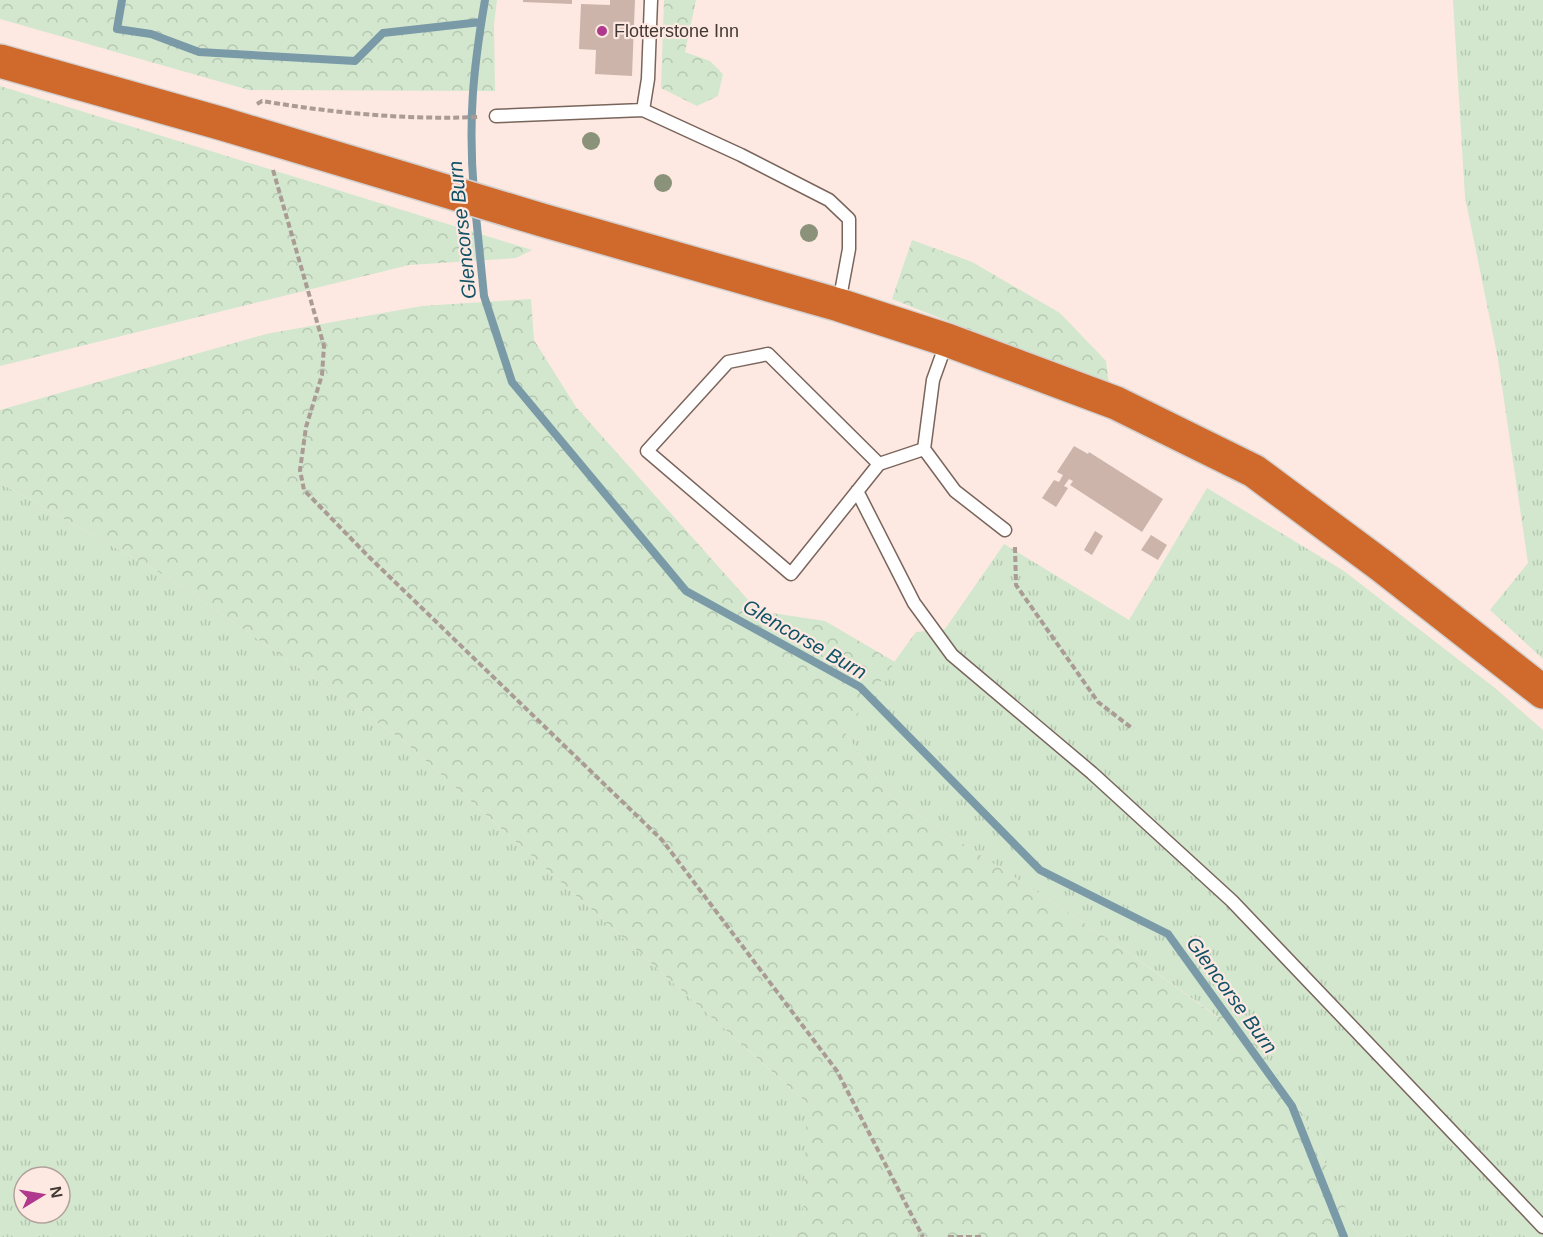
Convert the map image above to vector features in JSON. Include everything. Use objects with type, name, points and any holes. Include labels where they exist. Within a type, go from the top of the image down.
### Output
[{"type":"highway","points":[[0,61],[839,305],[947,340],[1116,403],[1254,471],[1382,566],[1543,692]]},
{"type":"lane","points":[[643,110],[648,79],[651,0]]},
{"type":"lane","points":[[496,116],[643,110],[741,155],[829,200],[849,219],[849,249],[839,305]]},
{"type":"lane","points":[[947,340],[933,380],[924,449],[955,491],[1005,530]]},
{"type":"lane","points":[[879,464],[768,354],[728,362],[647,451],[791,574],[879,464],[924,449]]},
{"type":"lane","points":[[857,491],[914,603],[952,655],[1092,773],[1232,901],[1543,1227]]},
{"type":"path","points":[[223,124],[262,101],[337,114],[442,118],[496,116]]},
{"type":"path","points":[[263,136],[324,346],[322,375],[306,427],[300,470],[304,490],[367,555],[662,840],[837,1071],[923,1237]]},
{"type":"path","points":[[1015,543],[1016,585],[1098,702],[1133,729]]},
{"type":"path","points":[[948,1237],[981,1237]]},
{"type":"green space","points":[[0,0],[497,0],[494,24],[495,91],[249,90],[0,19]]},
{"type":"green space","points":[[664,0],[696,0],[685,52],[710,61],[723,74],[718,96],[697,106],[661,88]]},
{"type":"green space","points":[[1453,0],[1543,0],[1543,659],[1490,610],[1528,563],[1498,359],[1465,197]]},
{"type":"green space","points":[[0,86],[532,250],[516,258],[409,265],[0,366]]},
{"type":"green space","points":[[912,240],[972,262],[1060,313],[1106,361],[1109,385],[892,299]]},
{"type":"green space","points":[[531,299],[534,340],[576,407],[758,611],[825,621],[895,662],[844,731],[887,794],[1122,948],[1217,1017],[1233,1012],[1297,1101],[1359,1237],[794,1237],[803,1222],[807,1103],[404,741],[171,579],[0,483],[0,410],[266,334],[422,306]]},
{"type":"green space","points":[[0,483],[171,579],[404,741],[808,1104],[803,1222],[794,1237],[0,1237]]},
{"type":"green space","points":[[1207,488],[1344,571],[1495,688],[1543,730],[1543,1237],[1359,1237],[1297,1101],[1218,1017],[1122,948],[887,794],[844,731],[916,632],[945,629],[1004,544],[1129,620]]},
{"type":"building","points":[[523,0],[572,0],[572,4],[523,2]]},
{"type":"building","points":[[610,0],[635,0],[632,76],[595,74],[596,50],[579,49],[581,4],[610,5]]},
{"type":"building","points":[[1074,446],[1088,454],[1089,452],[1163,499],[1142,532],[1070,485],[1073,481],[1069,479],[1064,486],[1068,488],[1056,507],[1042,498],[1054,480],[1059,482],[1063,475],[1057,472]]},
{"type":"building","points":[[1095,531],[1103,536],[1092,555],[1084,550]]},
{"type":"building","points":[[1151,535],[1167,545],[1158,560],[1141,550]]},
{"type":"waterway","points":[[122,0],[117,29],[151,34],[199,52],[355,61],[383,33],[481,22]]},
{"type":"waterway","name":"Glencorse Burn","points":[[474,193],[473,96],[485,0]]},
{"type":"waterway","name":"Glencorse Burn","points":[[475,206],[484,296],[512,382],[686,591],[860,687],[1040,870],[1168,934],[1292,1106],[1344,1237]]},
{"type":"place","name":"Flotterstone Inn","points":[[602,31]]}]
